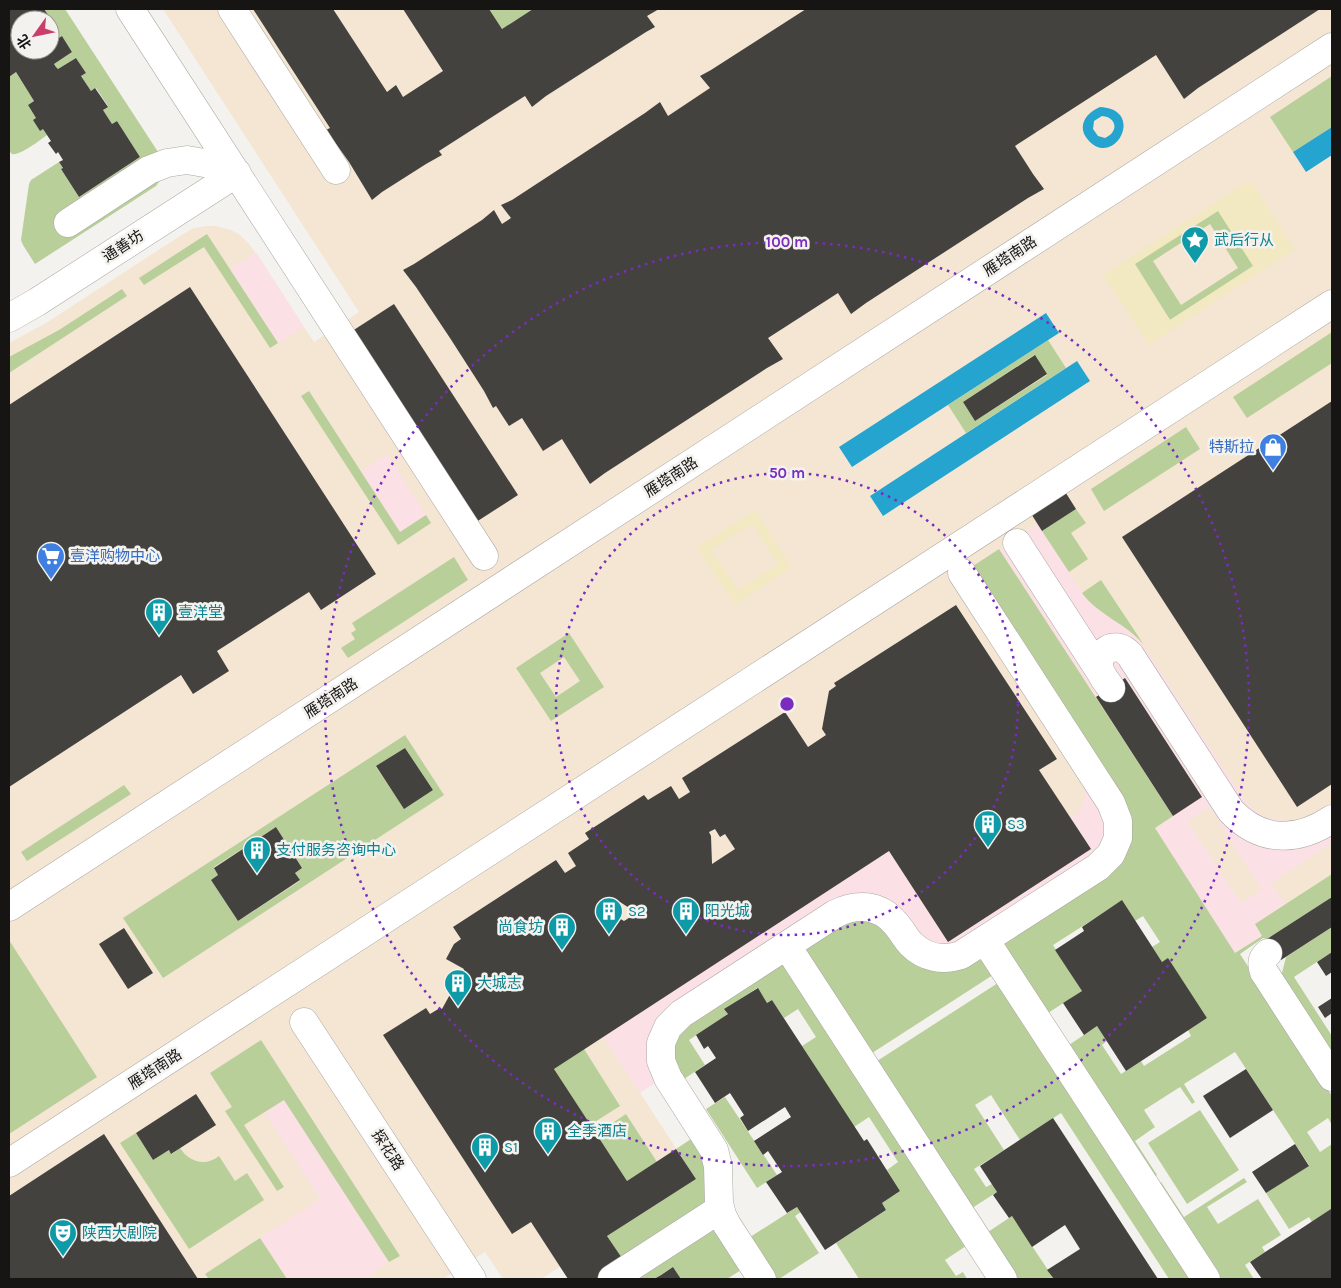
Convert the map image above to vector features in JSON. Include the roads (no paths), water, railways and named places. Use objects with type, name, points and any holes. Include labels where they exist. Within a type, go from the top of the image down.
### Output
[{"type":"street","points":[[130,9],[484,556]]},
{"type":"street","points":[[232,9],[336,170]]},
{"type":"street","name":"雁塔南路","points":[[9,907],[1332,47]]},
{"type":"street","points":[[68,223],[149,170],[167,163],[187,160],[210,164],[236,172]]},
{"type":"street","name":"通善坊","points":[[9,318],[37,302],[236,172]]},
{"type":"street","name":"雁塔南路","points":[[9,1163],[1332,304]]},
{"type":"street","points":[[1017,543],[1106,681],[1099,667],[1102,655],[1106,650],[1113,647],[1126,650],[1232,811],[1246,824],[1265,833],[1287,836],[1314,830],[1332,819]]},
{"type":"street","points":[[762,1279],[727,1226],[720,1209],[716,1155],[668,1078],[661,1061],[661,1043],[668,1027],[681,1014],[844,910],[870,907],[886,915],[918,950],[934,957],[952,958],[961,955],[1098,867],[1111,854],[1118,838],[1118,821],[1111,803],[962,573]]},
{"type":"street","points":[[986,940],[1206,1279]]},
{"type":"street","points":[[787,946],[1004,1279]]},
{"type":"street","points":[[1268,953],[1262,961],[1264,972],[1332,1077]]},
{"type":"street","name":"探花路","points":[[304,1022],[472,1279]]},
{"type":"street","points":[[612,1279],[720,1209]]},
{"type":"water","points":[[1100,107],[1114,110],[1121,117],[1124,126],[1122,135],[1116,143],[1108,147],[1099,147],[1089,141],[1083,131],[1086,117]],"holes":[[[1102,116],[1107,117],[1113,122],[1114,129],[1105,138],[1098,136],[1093,129],[1094,121]]]},
{"type":"water","points":[[1332,127],[1332,155],[1306,172],[1293,152]]},
{"type":"water","points":[[1046,313],[1059,333],[852,467],[839,447]]},
{"type":"water","points":[[1077,361],[1090,381],[883,516],[870,496]]},
{"type":"place","name":"武后行从","points":[[1195,264]]},
{"type":"place","name":"特斯拉","points":[[1273,471]]},
{"type":"place","name":"壹洋购物中心","points":[[51,580]]},
{"type":"place","name":"壹洋堂","points":[[159,636]]},
{"type":"place","name":"S3","points":[[988,848]]},
{"type":"place","name":"支付服务咨询中心","points":[[257,874]]},
{"type":"place","name":"S2","points":[[609,935]]},
{"type":"place","name":"阳光城","points":[[686,935]]},
{"type":"place","name":"尚食坊","points":[[562,951]]},
{"type":"place","name":"大城志","points":[[458,1007]]},
{"type":"place","name":"全季酒店","points":[[548,1155]]},
{"type":"place","name":"S1","points":[[485,1171]]},
{"type":"place","name":"陕西大剧院","points":[[63,1257]]}]
